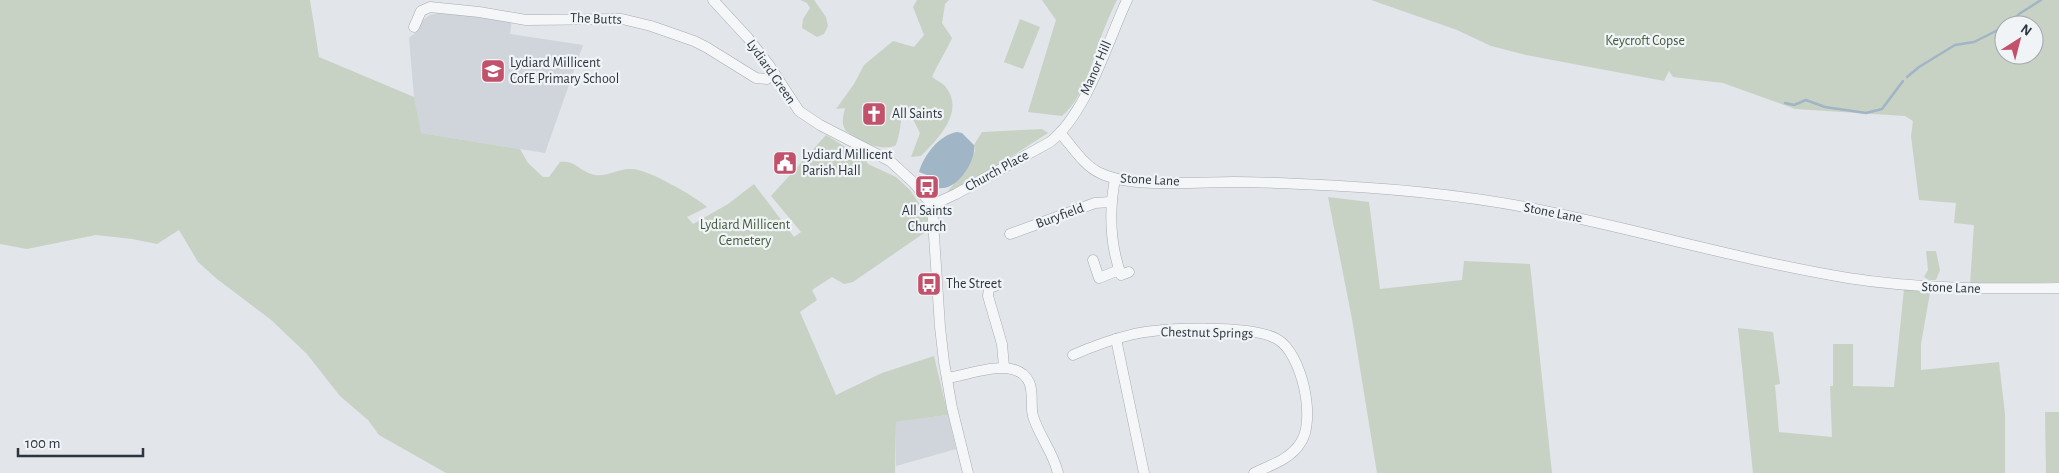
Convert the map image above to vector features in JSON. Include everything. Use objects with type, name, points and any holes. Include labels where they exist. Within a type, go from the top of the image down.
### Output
[{"type":"street","name":"Lydiard Green","points":[[713,0],[748,38],[790,100],[802,114],[890,161],[914,182],[932,205]]},
{"type":"street","name":"Manor Hill","points":[[1060,133],[1086,94],[1127,0]]},
{"type":"street","name":"The Butts","points":[[414,27],[421,12],[430,7],[480,12],[526,20],[622,20],[652,26],[706,46],[756,78],[767,79],[774,74]]},
{"type":"street","name":"Stone Lane","points":[[1060,133],[1090,167],[1114,179],[1139,182],[1250,182],[1361,186],[1445,194],[1572,217],[1685,244],[1849,278],[1922,287],[1986,289],[2059,288]]},
{"type":"street","name":"Church Place","points":[[932,205],[956,194],[1041,146],[1060,133]]},
{"type":"street","points":[[1093,260],[1099,278],[1124,271],[1113,242],[1110,202],[1114,179]]},
{"type":"street","name":"Buryfield","points":[[1010,234],[1095,203],[1110,202]]},
{"type":"street","points":[[932,205],[940,327],[952,408],[968,473]]},
{"type":"street","points":[[995,286],[989,288],[988,296],[1002,344],[1004,367]]},
{"type":"street","name":"Chestnut Springs","points":[[1073,355],[1116,338],[1166,331],[1211,330],[1264,334],[1286,346],[1298,364],[1302,377],[1308,422],[1305,435],[1301,443],[1288,456],[1254,473]]},
{"type":"street","points":[[1116,338],[1144,473]]},
{"type":"street","points":[[947,378],[1004,367],[1020,371],[1029,382],[1034,418],[1058,473]]},
{"type":"shaded area","name":"Lydiard Millicent CofE Primary School","points":[[438,13],[512,19],[510,34],[583,45],[545,153],[420,133],[414,97],[409,38],[414,34],[419,23],[430,15]]},
{"type":"shaded area","points":[[948,415],[956,449],[896,466],[896,422]]},
{"type":"green space","name":"Lydiard Millicent Cemetery","points":[[0,0],[310,0],[319,57],[414,97],[421,133],[520,149],[528,163],[543,177],[549,177],[560,162],[569,162],[596,175],[627,169],[648,173],[692,196],[707,207],[687,217],[693,224],[728,204],[754,184],[794,237],[801,232],[771,196],[826,135],[865,159],[868,164],[896,177],[910,190],[927,215],[927,231],[853,282],[844,284],[832,277],[812,290],[817,300],[800,312],[836,395],[882,373],[934,356],[948,415],[896,422],[895,473],[446,473],[379,435],[368,420],[340,396],[306,353],[270,319],[217,279],[198,262],[179,230],[157,244],[96,235],[27,249],[0,244]]},
{"type":"green space","points":[[800,0],[814,0],[826,17],[828,26],[824,34],[817,37],[802,28],[803,19],[810,8],[807,3]]},
{"type":"green space","points":[[917,0],[949,0],[945,4],[942,23],[952,38],[932,77],[945,86],[951,95],[952,105],[951,115],[942,133],[921,156],[911,157],[920,133],[907,107],[900,104],[900,130],[896,145],[890,147],[870,144],[846,131],[843,123],[845,108],[836,109],[854,84],[864,65],[893,41],[914,47],[924,35],[913,7]]},
{"type":"green space","points":[[1042,0],[1117,0],[1104,29],[1083,87],[1077,98],[1062,116],[1028,112],[1056,20]]},
{"type":"green space","name":"Keycroft Copse","points":[[1371,0],[2059,0],[2059,282],[1970,285],[1974,225],[1954,223],[1956,203],[1919,200],[1911,136],[1913,121],[1905,116],[1795,109],[1723,83],[1673,77],[1669,71],[1664,81],[1526,55],[1491,46],[1457,30]]},
{"type":"green space","points":[[1020,19],[1040,27],[1023,69],[1004,62]]},
{"type":"green space","points":[[1042,129],[1048,133],[975,180],[947,192],[965,171],[975,151],[974,145],[982,132]]},
{"type":"green space","points":[[1328,197],[1369,202],[1380,289],[1462,280],[1464,261],[1530,264],[1552,473],[1377,473],[1352,319]]},
{"type":"green space","points":[[1926,251],[1936,251],[1940,270],[1936,280],[1929,280],[1924,277],[1928,270]]},
{"type":"green space","points":[[1904,289],[1930,293],[1921,344],[1921,370],[1999,362],[2005,414],[2005,473],[1753,473],[1738,328],[1773,332],[1780,384],[1775,385],[1779,432],[1832,437],[1830,386],[1833,386],[1833,344],[1853,344],[1853,386],[1850,386],[1894,387]]},
{"type":"green space","points":[[2045,412],[2059,412],[2059,473],[2046,473]]},
{"type":"water","points":[[957,132],[962,133],[974,145],[973,157],[967,169],[958,180],[948,187],[929,187],[931,180],[927,175],[919,172],[921,166],[928,153],[938,141]]},
{"type":"waterway","points":[[2018,15],[2041,0]]},
{"type":"waterway","points":[[1907,77],[1919,67],[1955,45],[1974,42],[1994,32]]},
{"type":"waterway","points":[[1785,103],[1794,105],[1806,100],[1825,107],[1866,113],[1882,109],[1903,81]]},
{"type":"place","name":"Lydiard Millicent CofE Primary School","points":[[493,71]]},
{"type":"place","name":"All Saints","points":[[874,114]]},
{"type":"place","name":"Lydiard Millicent Parish Hall","points":[[785,163]]},
{"type":"place","name":"All Saints Church","points":[[927,187]]},
{"type":"place","name":"The Street","points":[[929,284]]}]
